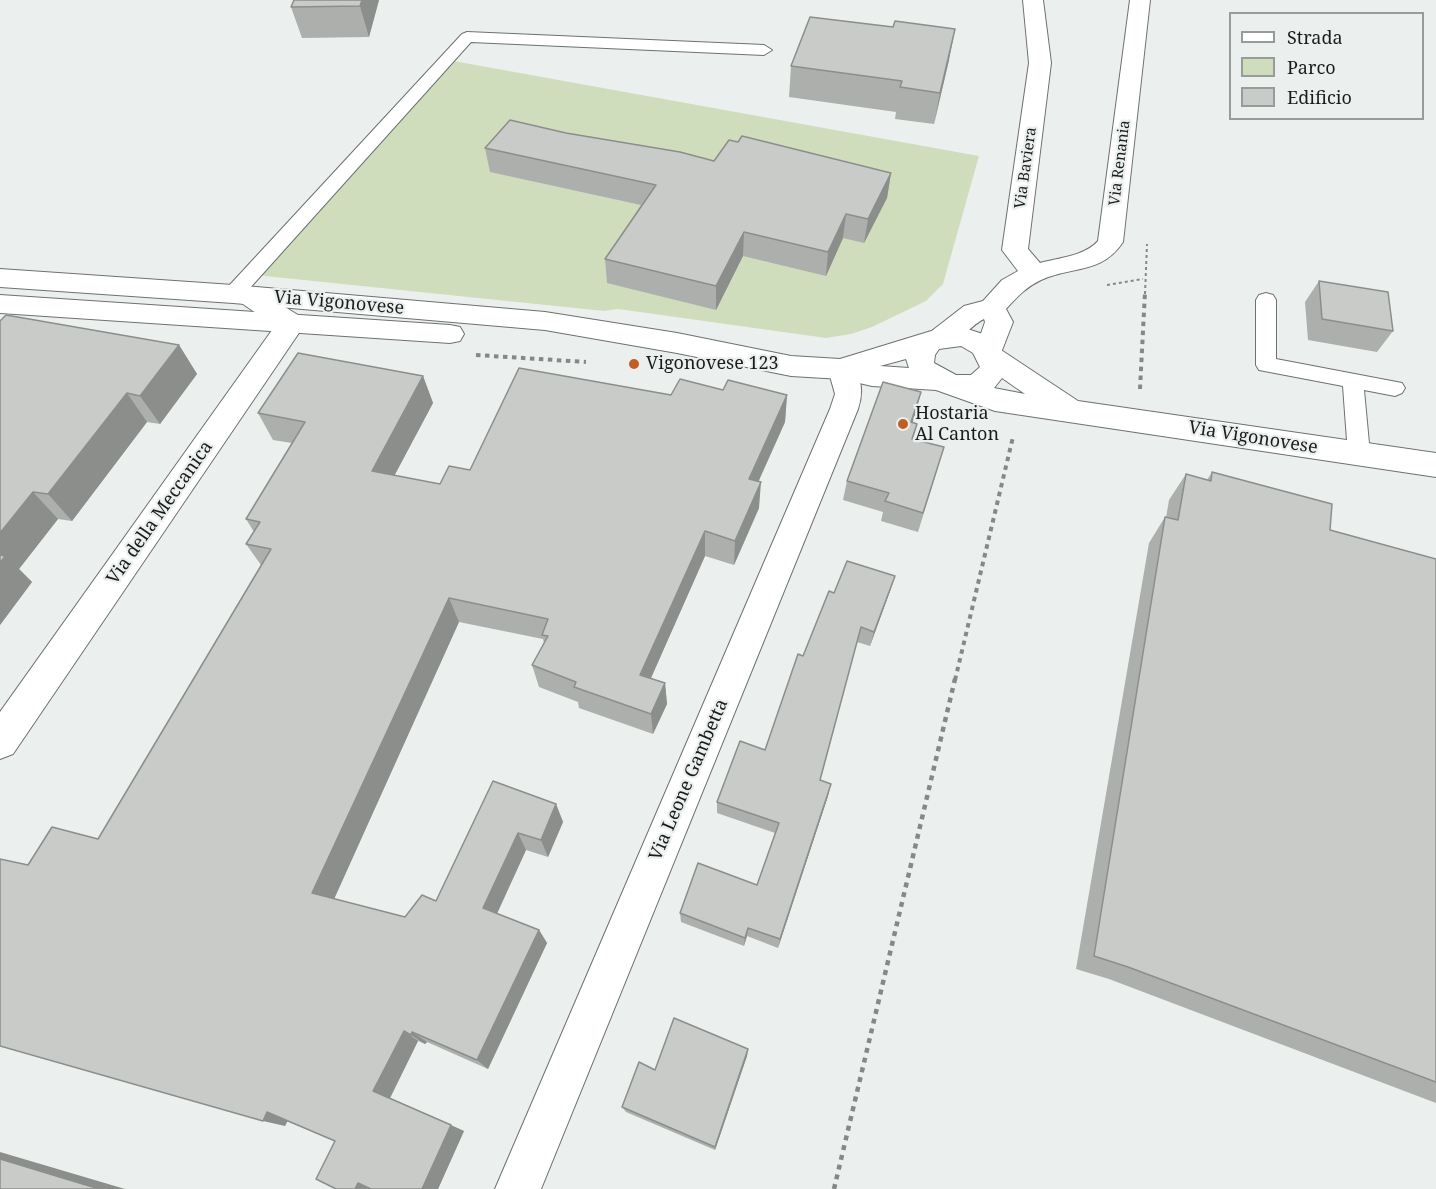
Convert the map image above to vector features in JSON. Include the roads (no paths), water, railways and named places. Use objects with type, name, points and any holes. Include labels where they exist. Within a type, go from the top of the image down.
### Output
[{"type":"street","name":"Via Baviera","points":[[1033,0],[1040,63],[1015,250],[1034,273]]},
{"type":"street","name":"Via Renania","points":[[1034,273],[1088,259],[1102,252],[1110,242],[1140,0]]},
{"type":"street","points":[[948,384],[922,365],[921,356],[936,340],[972,312],[992,308],[1011,286],[1034,273]]},
{"type":"street","name":"Via Vigonovese","points":[[0,278],[241,295],[545,321],[677,343],[791,366],[842,369],[872,376],[948,384],[974,386],[985,381],[994,367],[991,355]]},
{"type":"street","points":[[241,295],[291,324]]},
{"type":"street","name":"Via Vigonovese","points":[[0,304],[538,340],[677,343]]},
{"type":"street","points":[[991,355],[999,322],[992,308]]},
{"type":"street","name":"Via della Meccanica","points":[[0,742],[291,324]]},
{"type":"street","name":"Via Vigonovese","points":[[842,369],[936,340],[971,339],[1071,411]]},
{"type":"street","name":"Via Leone Gambetta","points":[[518,1189],[844,409],[849,394],[842,369]]},
{"type":"street","name":"Via Vigonovese","points":[[948,384],[995,400],[1436,465]]},
{"type":"lane","points":[[241,295],[467,37],[764,50]]},
{"type":"lane","points":[[1266,300],[1266,365],[1395,388]]},
{"type":"lane","points":[[1353,380],[1359,454]]},
{"type":"place","name":"Vigonovese 123","points":[[634,364]]},
{"type":"place","name":"Hostaria Al Canton","points":[[903,424]]}]
